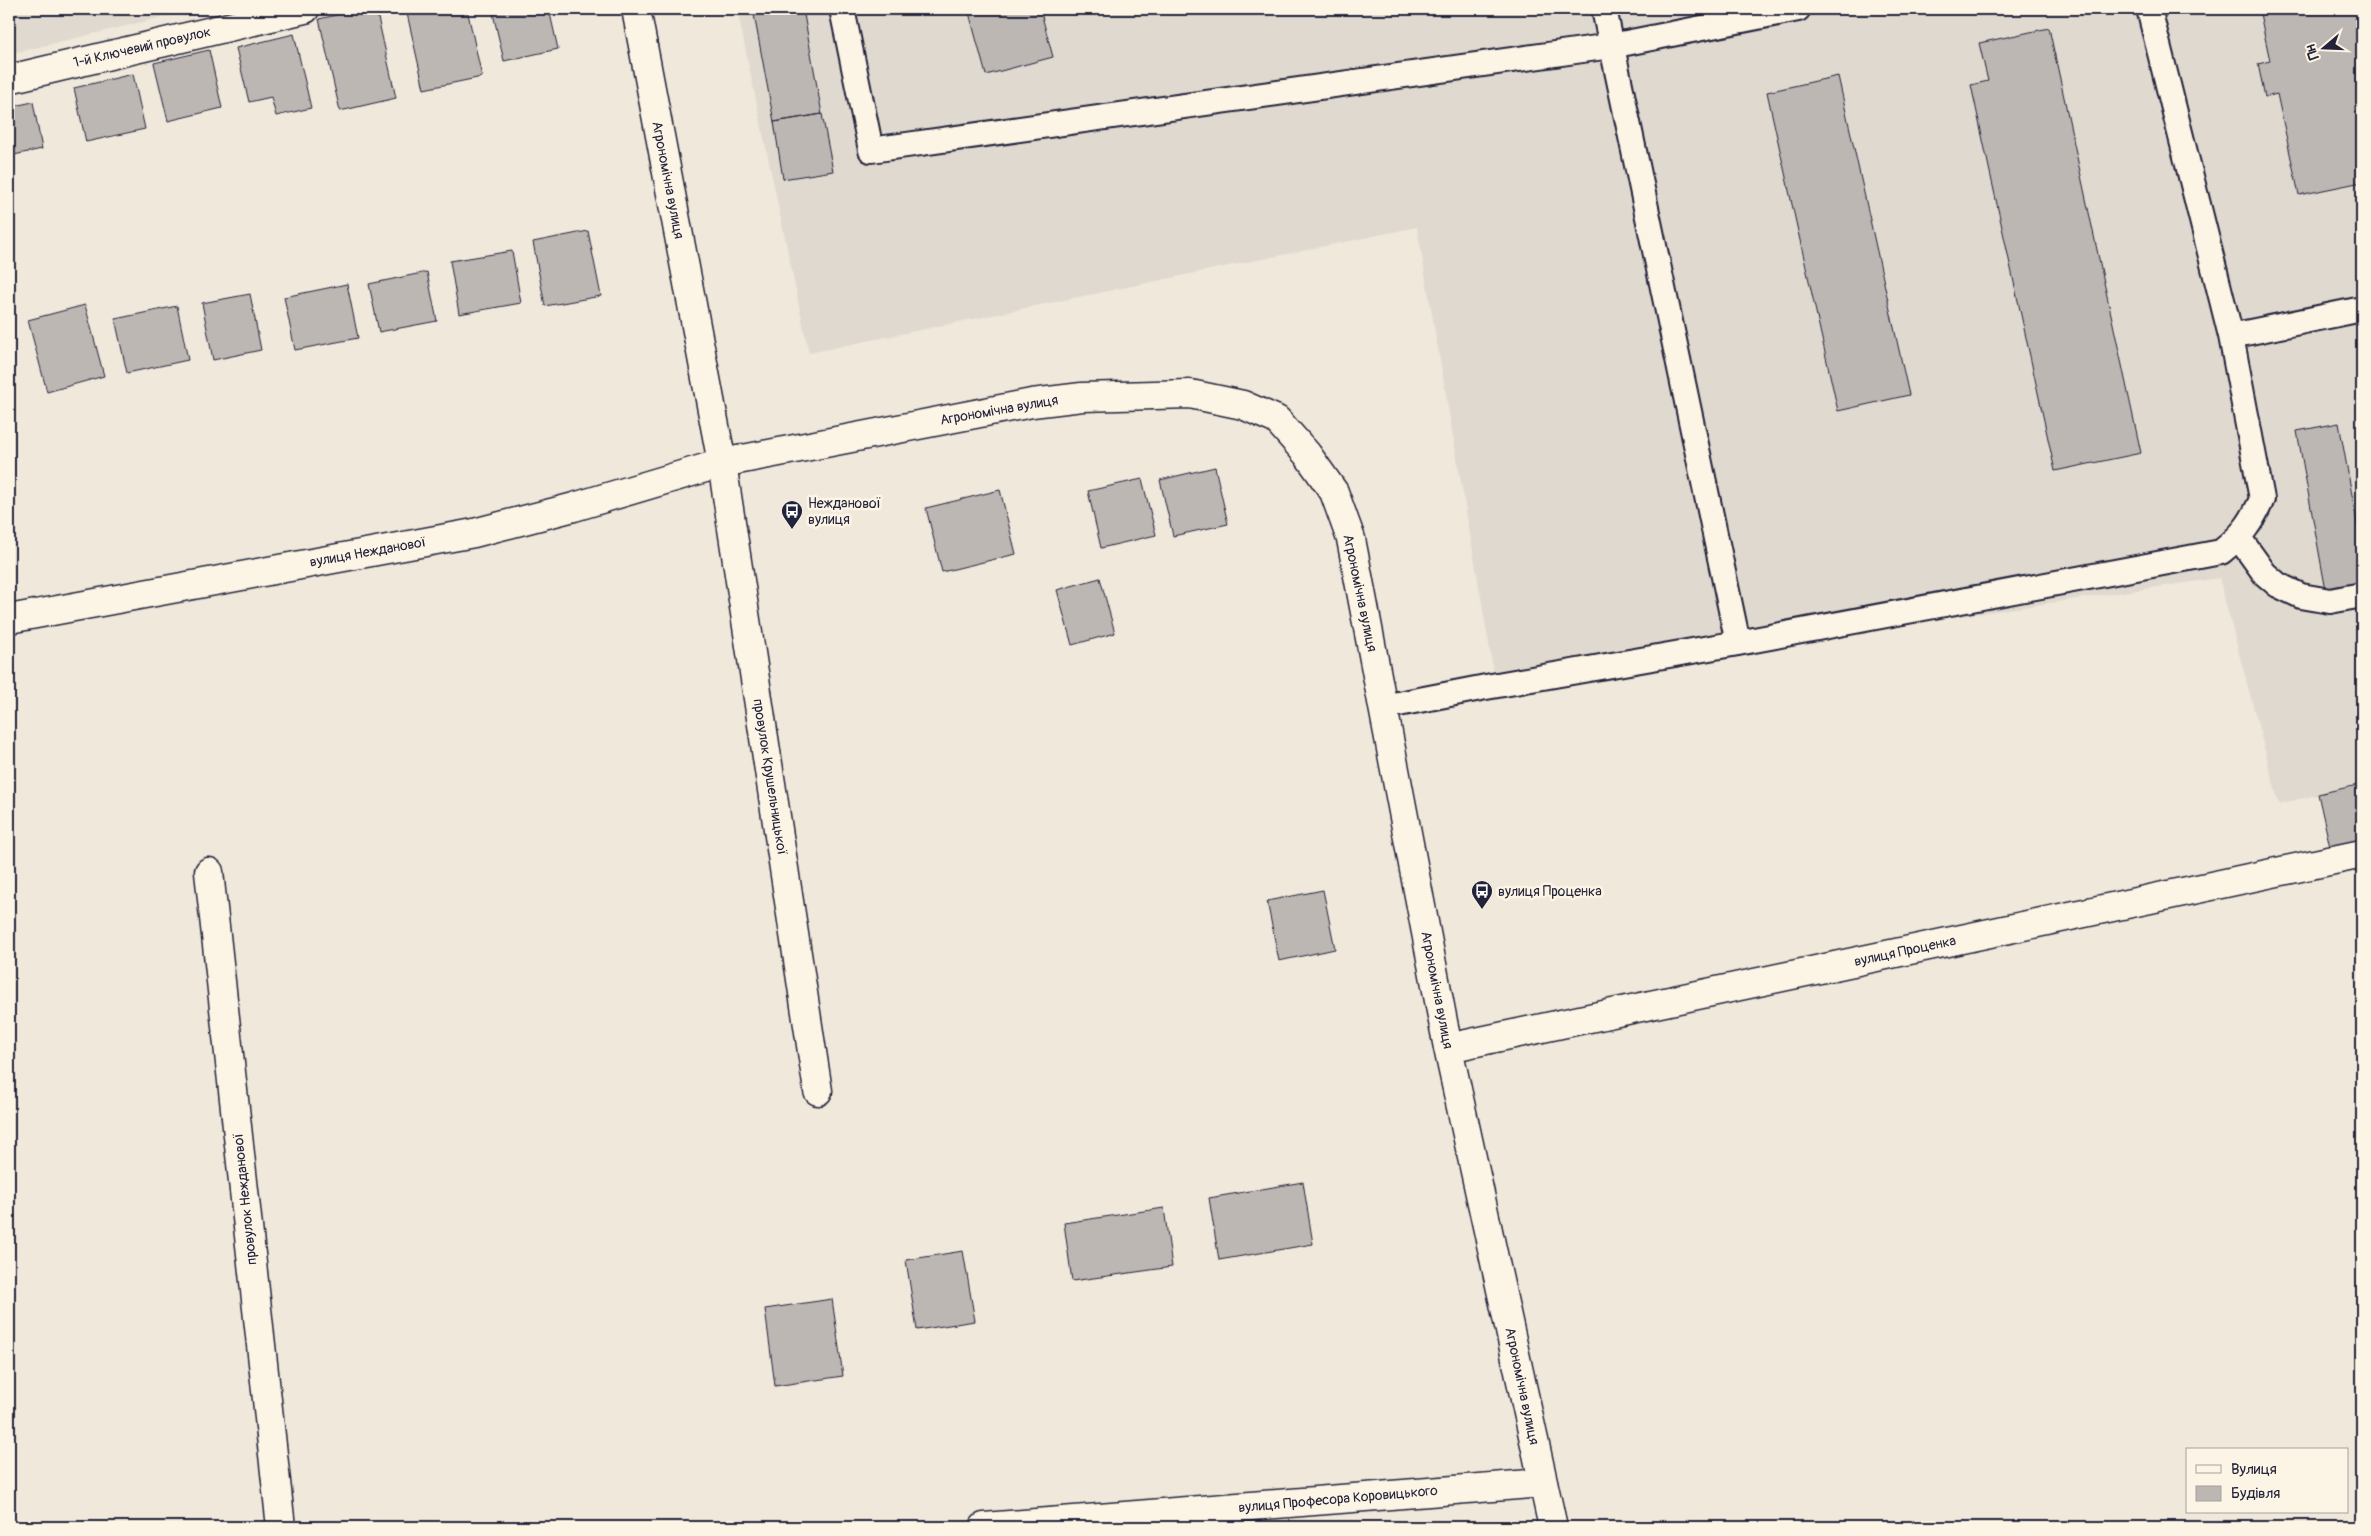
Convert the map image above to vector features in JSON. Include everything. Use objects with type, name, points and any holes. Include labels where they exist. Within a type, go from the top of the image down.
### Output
[{"type":"street","name":"1-й Ключевий провулок","points":[[9,79],[305,9]]},
{"type":"street","name":"Агрономічна вулиця","points":[[636,9],[722,463],[1032,402],[1082,396],[1190,394],[1243,405],[1277,420],[1307,454],[1334,492],[1351,539],[1448,1048],[1553,1527]]},
{"type":"street","name":"вулиця Нежданової","points":[[9,619],[474,533],[574,507],[722,463]]},
{"type":"street","name":"провулок Крушельницької","points":[[722,463],[818,1091]]},
{"type":"street","name":"вулиця Проценка","points":[[1448,1048],[2362,854]]},
{"type":"street","name":"провулок Нежданової","points":[[209,872],[281,1527]]},
{"type":"street","name":"вулиця Професора Коровицького","points":[[984,1527],[1543,1483]]},
{"type":"lane","points":[[842,9],[871,150],[1611,46],[1798,9]]},
{"type":"lane","points":[[1604,9],[1738,643]]},
{"type":"lane","points":[[1383,707],[1738,643],[2221,552],[2239,538],[2252,522],[2262,499],[2231,336],[2149,9]]},
{"type":"lane","points":[[2231,336],[2362,308]]},
{"type":"lane","points":[[2239,538],[2265,574],[2278,586],[2301,596],[2330,601],[2362,595]]},
{"type":"shaded area","points":[[9,9],[197,9],[9,54]]},
{"type":"shaded area","points":[[737,9],[2362,9],[2362,784],[2279,804],[2219,578],[1496,685],[1417,227],[809,353]]},
{"type":"building","points":[[363,9],[376,9],[396,98],[340,111],[319,19]]},
{"type":"building","points":[[406,9],[467,9],[482,77],[424,89]]},
{"type":"building","points":[[492,9],[549,9],[558,49],[504,61]]},
{"type":"building","points":[[753,9],[803,9],[822,114],[774,122]]},
{"type":"building","points":[[968,9],[1040,9],[1053,57],[986,75]]},
{"type":"building","points":[[2259,9],[2362,9],[2362,182],[2299,195],[2277,94],[2265,97],[2258,64],[2270,61]]},
{"type":"building","points":[[2049,28],[2141,453],[2055,471],[1971,85],[1988,81],[1979,43]]},
{"type":"building","points":[[294,34],[311,108],[276,116],[271,97],[249,102],[236,48]]},
{"type":"building","points":[[209,50],[222,108],[168,121],[154,63]]},
{"type":"building","points":[[133,74],[145,129],[86,142],[74,88]]},
{"type":"building","points":[[1838,76],[1909,395],[1838,411],[1767,92]]},
{"type":"building","points":[[33,102],[42,149],[9,156],[9,107]]},
{"type":"building","points":[[822,114],[833,171],[783,179],[774,122]]},
{"type":"building","points":[[588,231],[601,296],[545,306],[533,242]]},
{"type":"building","points":[[512,251],[521,303],[459,314],[450,261]]},
{"type":"building","points":[[427,272],[437,321],[379,332],[369,284]]},
{"type":"building","points":[[347,284],[358,338],[295,350],[284,297]]},
{"type":"building","points":[[250,294],[261,350],[213,360],[202,303]]},
{"type":"building","points":[[85,305],[104,376],[47,392],[28,320]]},
{"type":"building","points":[[177,306],[188,360],[127,373],[115,319]]},
{"type":"building","points":[[2339,423],[2362,550],[2362,584],[2326,591],[2297,431]]},
{"type":"building","points":[[1215,467],[1228,524],[1173,536],[1160,480]]},
{"type":"building","points":[[1142,479],[1156,535],[1101,548],[1088,491]]},
{"type":"building","points":[[1000,490],[1016,554],[942,572],[926,508]]},
{"type":"building","points":[[1100,578],[1115,633],[1072,645],[1057,590]]},
{"type":"building","points":[[2362,784],[2362,840],[2330,847],[2318,794]]},
{"type":"building","points":[[1323,890],[1335,949],[1279,961],[1267,901]]},
{"type":"building","points":[[1303,1182],[1313,1244],[1219,1260],[1209,1198]]},
{"type":"building","points":[[1164,1208],[1172,1267],[1072,1281],[1064,1223]]},
{"type":"building","points":[[963,1251],[975,1321],[917,1330],[906,1260]]},
{"type":"building","points":[[832,1299],[843,1376],[775,1386],[765,1309]]},
{"type":"place","name":"Нежданової вулиця","points":[[792,530]]},
{"type":"place","name":"вулиця Проценка","points":[[1482,910]]}]
